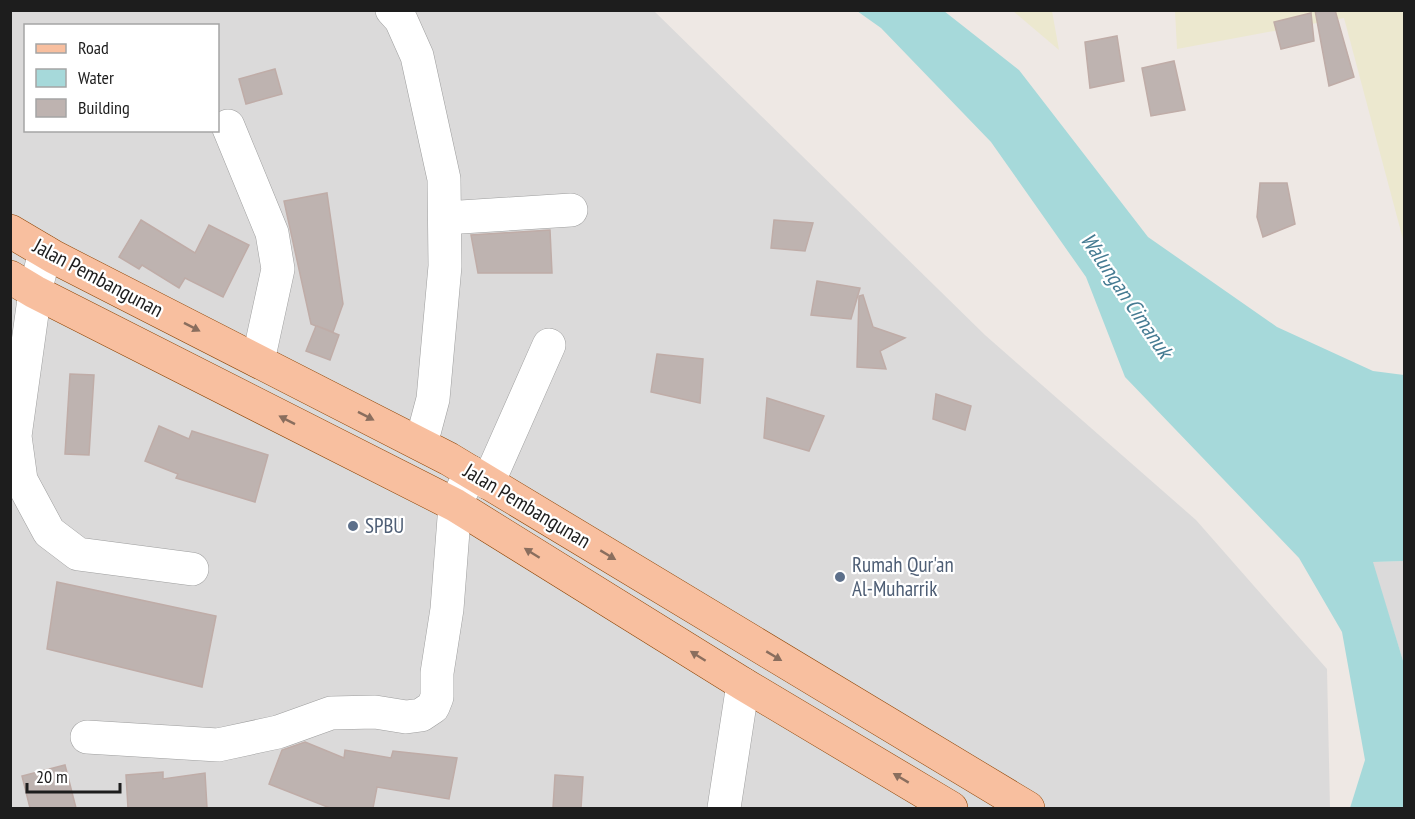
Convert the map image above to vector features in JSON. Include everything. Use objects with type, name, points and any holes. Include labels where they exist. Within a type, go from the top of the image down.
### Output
[{"type":"main road","name":"Jalan Pembangunan","points":[[10,231],[45,252],[421,444],[480,477],[1028,808]]},
{"type":"main road","name":"Jalan Pembangunan","points":[[23,284],[455,505],[743,684],[949,808]]},
{"type":"street","points":[[392,10],[401,20],[417,56],[444,179],[445,266],[433,399],[421,444]]},
{"type":"street","points":[[228,126],[272,233],[278,269],[258,361]]},
{"type":"street","points":[[445,218],[571,210]]},
{"type":"street","points":[[45,252],[23,284],[15,436],[21,480],[49,532],[78,554],[192,569]]},
{"type":"street","points":[[87,736],[218,746],[278,732],[332,713],[375,712],[406,717],[421,715],[433,707],[437,697],[437,673],[447,609],[455,505],[480,477],[549,345]]},
{"type":"street","points":[[724,808],[743,684]]},
{"type":"shaded area","points":[[10,11],[654,11],[985,335],[1196,520],[1327,669],[1330,808],[11,808]]},
{"type":"shaded area","points":[[1013,11],[1052,11],[1059,50]]},
{"type":"shaded area","points":[[1175,11],[1404,11],[1404,243],[1344,18],[1177,49]]},
{"type":"shaded area","points":[[1404,561],[1404,664],[1372,562]]},
{"type":"water","name":"Walungan Cimanuk","points":[[857,11],[944,11],[1019,70],[1148,237],[1277,327],[1373,371],[1404,375],[1404,561],[1373,562],[1404,664],[1404,808],[1350,808],[1365,760],[1342,632],[1299,558],[1125,377],[1086,277],[991,142],[881,28]]},
{"type":"building","points":[[1315,10],[1335,10],[1354,77],[1329,86]]},
{"type":"building","points":[[1311,13],[1314,41],[1281,49],[1274,22]]},
{"type":"building","points":[[1117,36],[1124,81],[1090,88],[1085,42]]},
{"type":"building","points":[[1174,61],[1185,110],[1151,116],[1142,68]]},
{"type":"building","points":[[275,69],[282,94],[246,104],[239,79]]},
{"type":"building","points":[[1260,183],[1287,183],[1295,224],[1263,237],[1257,217]]},
{"type":"building","points":[[327,193],[343,304],[333,332],[317,326],[339,335],[330,360],[306,351],[316,326],[311,324],[284,201]]},
{"type":"building","points":[[141,220],[195,253],[209,225],[249,245],[223,297],[185,278],[179,288],[142,265],[139,269],[119,257]]},
{"type":"building","points":[[774,220],[813,223],[805,251],[771,248]]},
{"type":"building","points":[[550,230],[552,273],[478,273],[471,235]]},
{"type":"building","points":[[817,281],[860,288],[851,319],[811,315]]},
{"type":"building","points":[[863,295],[873,327],[905,338],[880,351],[886,369],[857,367],[859,296]]},
{"type":"building","points":[[657,354],[703,359],[700,403],[651,392]]},
{"type":"building","points":[[70,374],[94,375],[89,455],[65,454]]},
{"type":"building","points":[[936,394],[971,406],[965,430],[933,419]]},
{"type":"building","points":[[767,398],[824,416],[809,451],[764,438]]},
{"type":"building","points":[[159,426],[189,439],[192,431],[268,455],[255,502],[176,478],[178,474],[145,461]]},
{"type":"building","points":[[57,582],[216,616],[202,687],[47,649]]},
{"type":"building","points":[[305,742],[344,758],[345,750],[391,758],[393,751],[457,758],[449,799],[377,787],[373,808],[330,808],[269,784],[282,750]]},
{"type":"building","points":[[65,765],[76,808],[30,808],[22,776]]},
{"type":"building","points":[[163,772],[163,779],[205,773],[207,808],[128,808],[126,775]]},
{"type":"building","points":[[555,775],[583,777],[581,808],[553,808]]},
{"type":"place","name":"SPBU","points":[[353,526]]},
{"type":"place","name":"Rumah Qur'an Al-Muharrik","points":[[840,577]]}]
